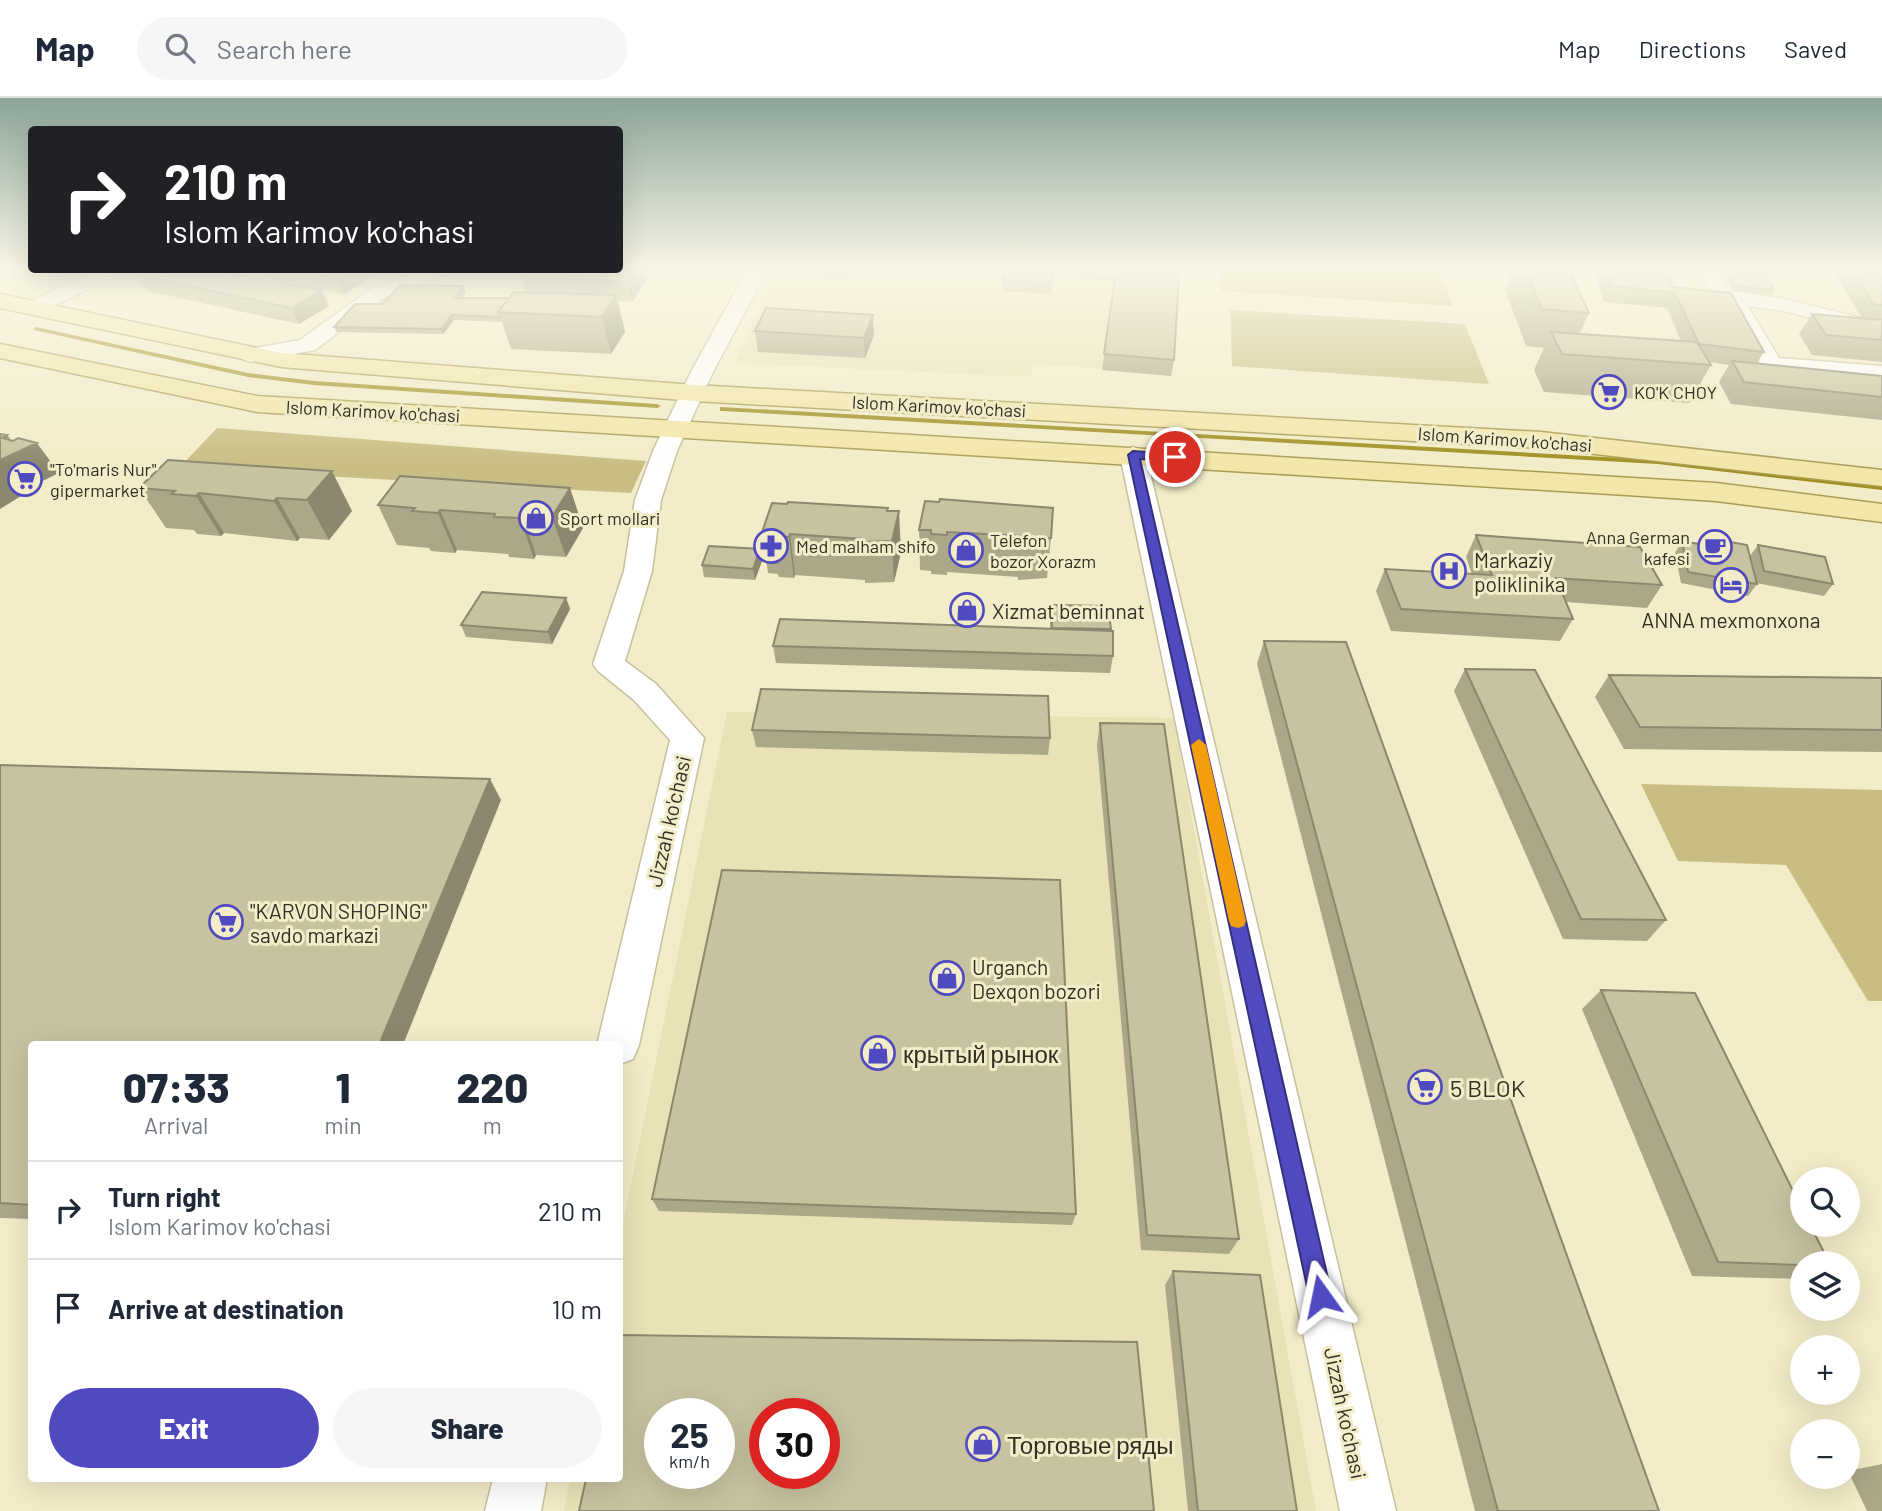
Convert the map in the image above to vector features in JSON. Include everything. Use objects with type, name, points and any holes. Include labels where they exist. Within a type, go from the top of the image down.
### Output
[{"type":"main road","name":"Islom Karimov ko'chasi","points":[[164,336],[295,361],[694,393],[1542,440],[1882,478]]},
{"type":"main road","name":"Islom Karimov ko'chasi","points":[[0,351],[257,404],[1716,492],[1882,513]]},
{"type":"street","points":[[253,355],[307,345],[319,336]]},
{"type":"street","points":[[676,429],[721,336]]},
{"type":"street","points":[[1756,336],[1771,364],[1882,373]]},
{"type":"street","name":"Jizzah ko'chasi","points":[[619,1041],[687,738],[645,692],[609,664],[638,572],[648,500],[676,429]]},
{"type":"street","name":"Jizzah ko'chasi","points":[[1133,455],[1368,1511]]},
{"type":"street","points":[[513,1511],[519,1482]]},
{"type":"shaded area","points":[[747,336],[1110,336],[1107,369],[1033,364],[1031,377],[734,363]]},
{"type":"shaded area","points":[[1231,336],[1470,336],[1489,384],[1232,366]]},
{"type":"shaded area","points":[[217,428],[646,461],[631,493],[179,468]]},
{"type":"shaded area","name":"Urganch Dexqon bozori","points":[[727,712],[1174,718],[1316,1511],[564,1511],[569,1482],[623,1482],[623,1223]]},
{"type":"shaded area","points":[[1641,784],[1882,790],[1882,1001],[1868,1001],[1786,865],[1678,861]]},
{"type":"building","points":[[832,336],[865,336],[864,338]]},
{"type":"building","points":[[1107,336],[1175,336],[1174,360],[1104,354]]},
{"type":"building","points":[[1553,336],[1609,336],[1697,342],[1711,365],[1562,354]]},
{"type":"building","points":[[1695,336],[1755,336],[1764,352],[1699,344]]},
{"type":"building","points":[[1837,336],[1882,336],[1882,340]]},
{"type":"building","points":[[1732,361],[1882,376],[1882,397],[1744,382]]},
{"type":"building","points":[[0,434],[7,435],[2,438],[13,441],[18,438],[37,443],[0,460]]},
{"type":"building","points":[[168,460],[332,471],[307,500],[277,498],[274,501],[199,493],[196,496],[139,488]]},
{"type":"building","points":[[400,476],[570,488],[552,517],[494,517],[495,514],[412,511],[415,508],[378,505]]},
{"type":"building","points":[[940,499],[1053,508],[1051,538],[1021,539],[1021,536],[947,532],[947,535],[931,534],[931,530],[919,530],[925,501],[939,502]]},
{"type":"building","points":[[772,503],[888,508],[887,511],[899,511],[892,541],[863,542],[863,539],[790,534],[789,537],[773,536],[774,533],[762,532]]},
{"type":"building","points":[[1476,535],[1640,547],[1662,585],[1556,578],[1573,619],[1401,609],[1385,569],[1492,575]]},
{"type":"building","points":[[1682,541],[1727,549],[1725,541],[1747,545],[1757,584],[1688,572]]},
{"type":"building","points":[[1758,545],[1825,557],[1833,584],[1764,571]]},
{"type":"building","points":[[709,546],[760,549],[753,569],[702,565]]},
{"type":"building","points":[[482,592],[566,598],[548,632],[461,625]]},
{"type":"building","points":[[1051,605],[1108,606],[1111,629],[1052,628]]},
{"type":"building","points":[[780,619],[1113,631],[1113,656],[773,646]]},
{"type":"building","name":"5 BLOK","points":[[1264,641],[1346,642],[1659,1511],[1498,1511]]},
{"type":"building","points":[[1465,669],[1535,670],[1666,920],[1581,919]]},
{"type":"building","points":[[1609,675],[1882,678],[1882,730],[1640,727]]},
{"type":"building","points":[[761,689],[1048,696],[1050,738],[752,730]]},
{"type":"building","points":[[1100,723],[1164,724],[1239,1239],[1147,1235]]},
{"type":"building","name":"\"KARVON SHOPING\" savdo markazi","points":[[0,765],[490,779],[381,1041],[28,1041],[28,1205],[0,1203]]},
{"type":"building","name":"крытый рынок","points":[[722,870],[1060,880],[1076,1214],[652,1199]]},
{"type":"building","points":[[1601,990],[1695,993],[1790,1185],[1790,1237],[1816,1237],[1823,1251],[1790,1251],[1790,1265],[1718,1262]]},
{"type":"building","points":[[1173,1271],[1260,1275],[1297,1511],[1198,1511]]},
{"type":"building","name":"Торговые ряды","points":[[623,1335],[1137,1342],[1154,1511],[579,1511],[585,1482],[623,1482]]},
{"type":"waterway","points":[[68,336],[248,375],[314,383],[657,406]]},
{"type":"waterway","points":[[723,409],[1658,462],[1882,488]]},
{"type":"slow traffic","points":[[1199,745],[1238,921]]},
{"type":"place","name":"KO'K CHOY","points":[[1609,392]]},
{"type":"place","name":"\"To'maris Nur\" gipermarket","points":[[25,479]]},
{"type":"place","name":"Sport mollari","points":[[536,518]]},
{"type":"place","name":"Med malham shifo","points":[[771,546]]},
{"type":"place","name":"Anna German kafesi","points":[[1715,547]]},
{"type":"place","name":"Telefon bozor Xorazm","points":[[966,550]]},
{"type":"place","name":"Markaziy poliklinika","points":[[1449,571]]},
{"type":"place","name":"ANNA mexmonxona","points":[[1731,585]]},
{"type":"place","name":"Xizmat beminnat","points":[[967,610]]},
{"type":"place","name":"\"KARVON SHOPING\" savdo markazi","points":[[226,922]]},
{"type":"place","name":"Urganch Dexqon bozori","points":[[947,978]]},
{"type":"place","name":"крытый рынок","points":[[878,1053]]},
{"type":"place","name":"5 BLOK","points":[[1425,1087]]},
{"type":"place","name":"Торговые ряды","points":[[983,1444]]},
{"type":"route","points":[[1175,457],[1133,455],[1321,1296]]}]
